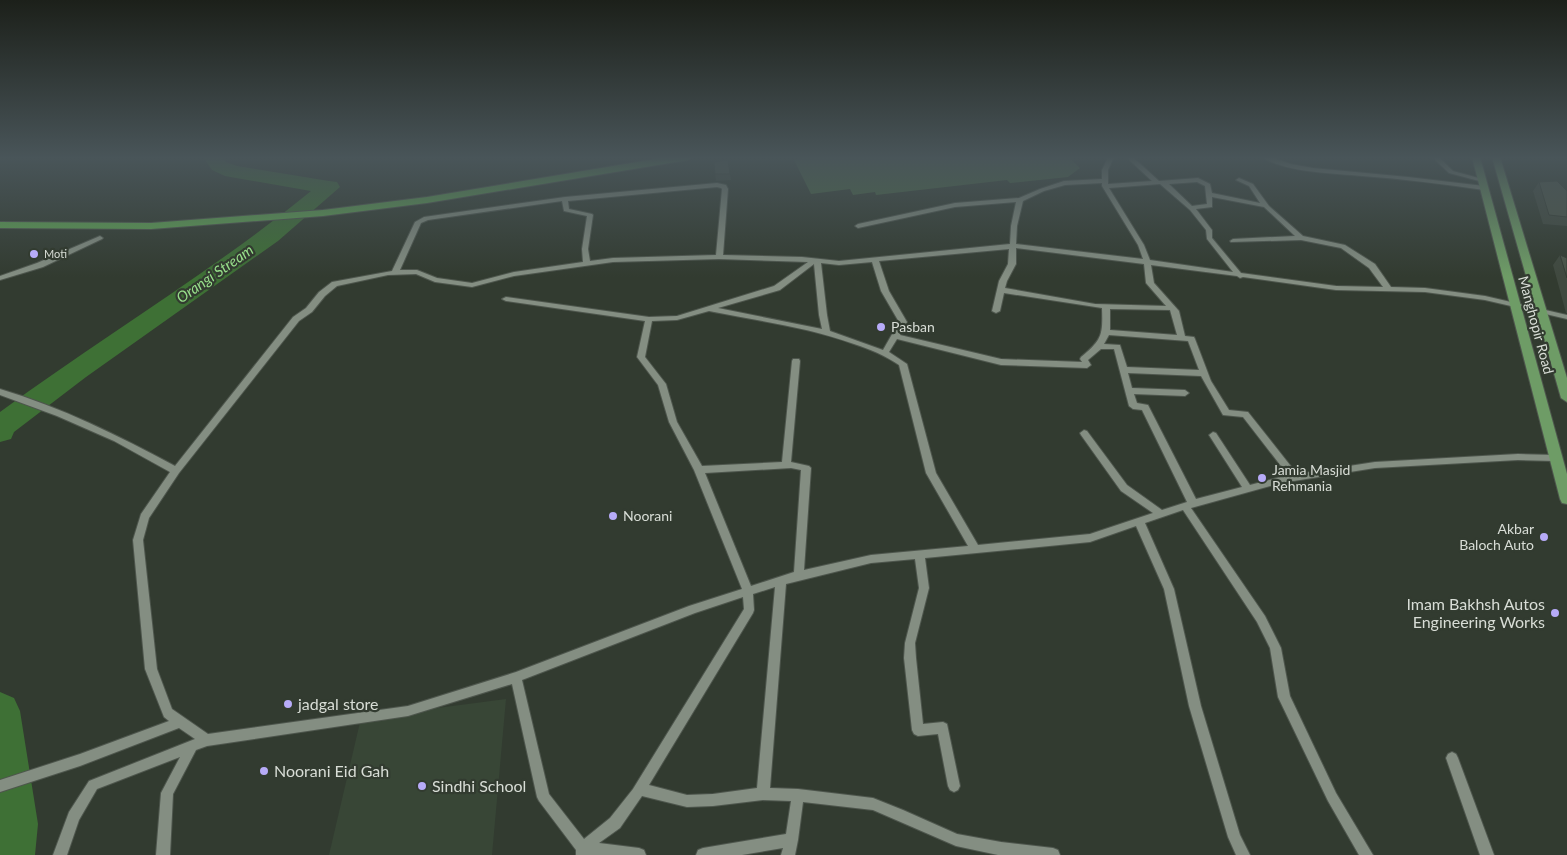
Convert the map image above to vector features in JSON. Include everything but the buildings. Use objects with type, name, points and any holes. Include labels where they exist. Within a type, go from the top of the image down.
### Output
[{"type":"highway","points":[[0,225],[151,226],[323,213],[446,197]]},
{"type":"main road","name":"Manghopir Road","points":[[1486,197],[1567,500]]},
{"type":"main road","name":"Manghopir Road","points":[[1508,197],[1567,398]]},
{"type":"street","points":[[394,273],[421,219],[588,197]]},
{"type":"street","points":[[720,257],[725,197]]},
{"type":"street","points":[[858,226],[955,205],[1020,200],[1027,197]]},
{"type":"street","points":[[1112,197],[1141,245],[1147,262],[1150,283],[1175,311],[1182,338]]},
{"type":"street","points":[[1178,197],[1191,208],[1210,230],[1209,238],[1240,276]]},
{"type":"street","points":[[1191,208],[1210,206],[1209,197]]},
{"type":"street","points":[[1223,197],[1266,206]]},
{"type":"street","points":[[1258,197],[1282,223],[1301,238]]},
{"type":"street","points":[[565,199],[566,210],[590,216],[585,249],[587,263]]},
{"type":"street","points":[[996,311],[1000,290],[1012,264],[1014,226],[1020,200]]},
{"type":"street","points":[[0,278],[40,265],[100,238]]},
{"type":"street","points":[[1233,241],[1301,238],[1343,246],[1372,266],[1389,290]]},
{"type":"street","points":[[207,740],[168,713],[151,669],[138,540],[144,517],[176,472],[296,319],[309,310],[322,294],[335,284],[345,280],[394,273],[417,272],[435,280],[472,285],[514,274],[587,263],[720,257],[816,260],[839,263],[1014,246],[1336,288],[1425,290],[1485,298],[1540,309],[1567,317]]},
{"type":"street","points":[[506,299],[649,319],[677,318],[777,288],[816,260]]},
{"type":"street","points":[[816,260],[827,333]]},
{"type":"street","points":[[875,260],[885,291],[903,322],[885,353]]},
{"type":"street","points":[[1000,290],[1106,307],[1171,308]]},
{"type":"street","points":[[895,336],[1001,362],[1087,365],[1084,359],[1104,340],[1107,332],[1106,307]]},
{"type":"street","points":[[710,309],[805,326],[885,353],[903,364],[931,473],[975,548]]},
{"type":"street","points":[[583,851],[616,823],[749,610],[748,590],[699,470],[673,422],[662,384],[642,357],[649,319]]},
{"type":"street","points":[[1107,332],[1191,339],[1204,373],[1226,412],[1245,414],[1295,478]]},
{"type":"street","points":[[1098,346],[1117,347],[1133,406],[1145,407],[1189,505],[1261,619],[1275,648],[1284,697],[1332,797],[1366,855]]},
{"type":"street","points":[[786,466],[796,362]]},
{"type":"street","points":[[1123,370],[1204,373]]},
{"type":"street","points":[[1129,391],[1185,393]]},
{"type":"street","points":[[0,392],[60,414],[117,439],[176,472]]},
{"type":"street","points":[[1084,434],[1124,488],[1161,514]]},
{"type":"street","points":[[1214,435],[1248,489]]},
{"type":"street","points":[[60,855],[74,817],[93,785],[207,740],[408,711],[516,677],[693,609],[799,575],[871,559],[1090,538],[1189,505],[1248,489],[1295,478],[1374,465],[1518,457],[1555,458]]},
{"type":"street","points":[[699,470],[786,466],[806,468],[799,575]]},
{"type":"street","points":[[1140,521],[1169,589],[1195,706],[1234,837],[1243,855]]},
{"type":"street","points":[[919,554],[924,588],[910,643],[918,730],[943,728],[954,786]]},
{"type":"street","points":[[763,794],[781,580]]},
{"type":"street","points":[[516,677],[543,797],[583,851],[639,855]]},
{"type":"street","points":[[0,786],[80,760],[180,722]]},
{"type":"street","points":[[163,855],[167,793],[192,746]]},
{"type":"street","points":[[1452,758],[1487,855]]},
{"type":"street","points":[[639,788],[687,801],[763,794],[798,795],[873,804],[956,840],[1001,849],[1053,855]]},
{"type":"street","points":[[788,855],[798,795]]},
{"type":"street","points":[[703,855],[792,840]]},
{"type":"shaded area","name":"Sindhi School","points":[[506,699],[492,855],[329,855],[361,718]]},
{"type":"waterway","name":"Orangi Stream","points":[[0,431],[2,426],[76,370],[270,236],[317,197]]},
{"type":"waterway","name":"Orangi Stream","points":[[0,711],[16,824],[12,855]]},
{"type":"place","name":"Moti","points":[[34,254]]},
{"type":"place","name":"Pasban","points":[[881,327]]},
{"type":"place","name":"Jamia Masjid Rehmania","points":[[1262,478]]},
{"type":"place","name":"Noorani","points":[[613,516]]},
{"type":"place","name":"Akbar Baloch Auto","points":[[1544,537]]},
{"type":"place","name":"Imam Bakhsh Autos Engineering Works","points":[[1555,613]]},
{"type":"place","name":"jadgal store","points":[[288,704]]},
{"type":"place","name":"Noorani Eid Gah","points":[[264,771]]},
{"type":"place","name":"Sindhi School","points":[[422,786]]}]
